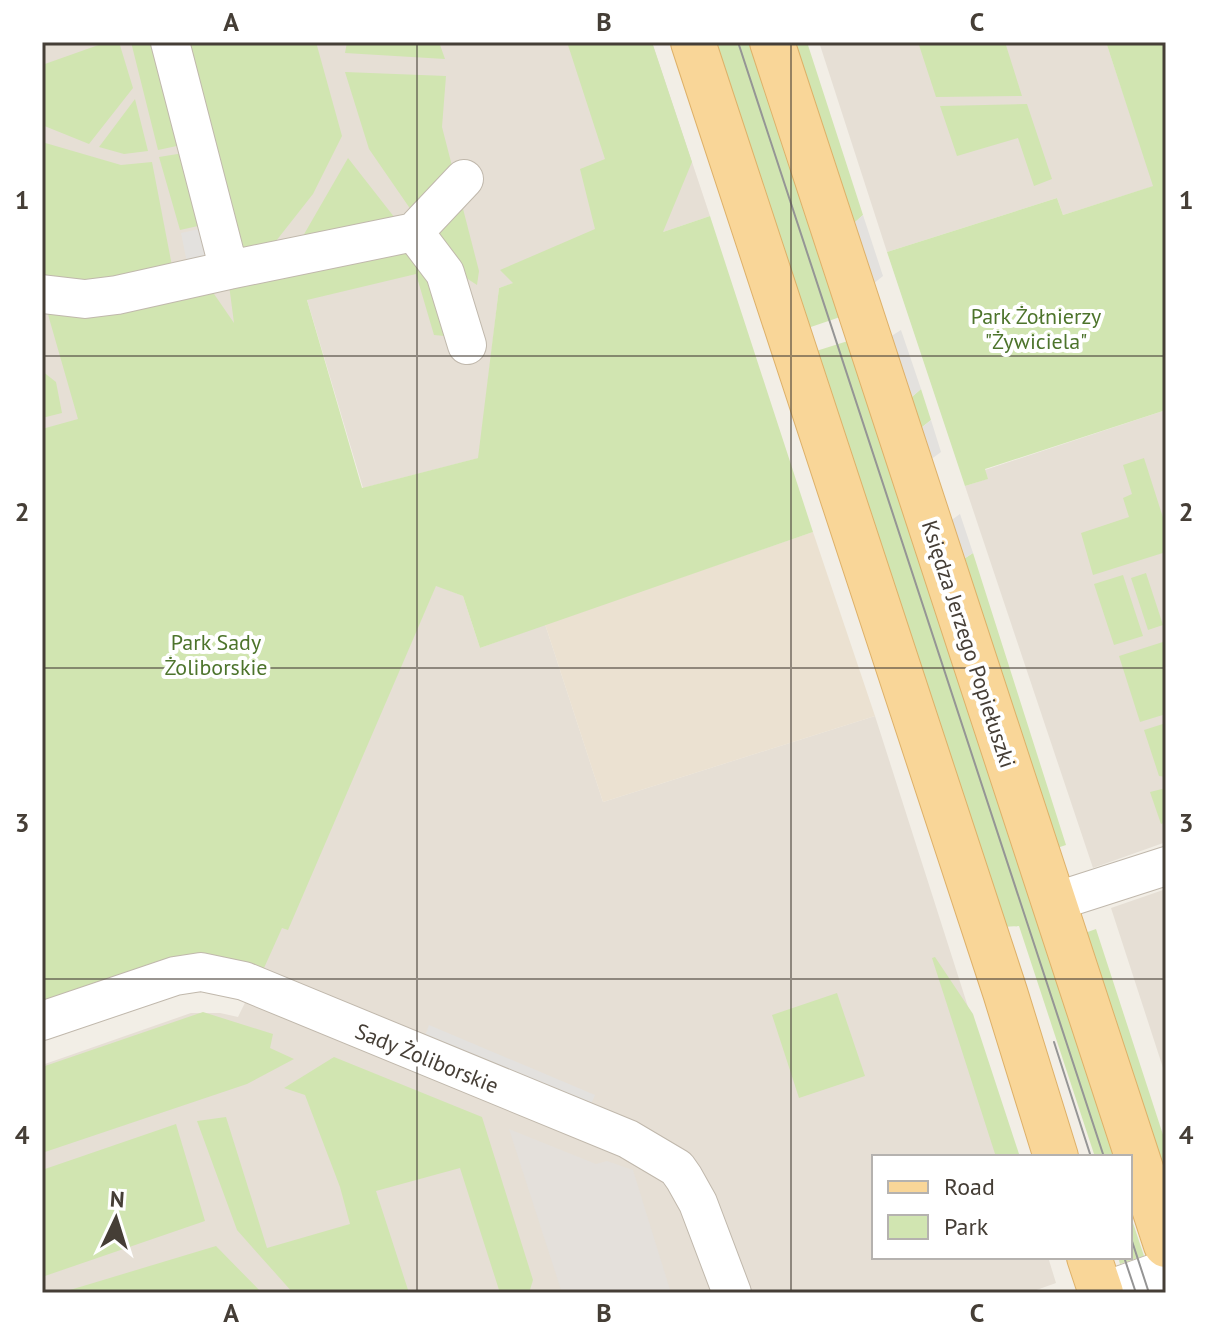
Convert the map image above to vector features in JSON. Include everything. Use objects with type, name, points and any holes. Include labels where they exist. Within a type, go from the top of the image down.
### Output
[{"type":"main road","points":[[693,42],[1005,992],[1055,1155]]},
{"type":"main road","name":"Księdza Jerzego Popiełuszki","points":[[772,42],[1166,1245]]},
{"type":"main road","points":[[1090,1259],[1100,1293]]},
{"type":"street","points":[[170,42],[229,270]]},
{"type":"street","points":[[42,294],[85,299],[117,295],[414,232],[464,179]]},
{"type":"street","points":[[414,232],[445,273],[467,345]]},
{"type":"street","points":[[1054,902],[1166,866]]},
{"type":"street","name":"Sady Żoliborskie","points":[[42,1021],[175,976],[201,972],[244,981],[628,1139],[677,1168],[698,1203],[732,1293]]},
{"type":"street","points":[[1100,1293],[1166,1269]]},
{"type":"shaded area","points":[[42,42],[652,42],[710,216],[499,288],[479,458],[363,488],[297,266],[242,380],[42,520]]},
{"type":"shaded area","points":[[819,42],[1106,42],[1154,186],[1063,215],[1057,198],[887,252]]},
{"type":"shaded area","points":[[863,215],[883,276],[868,288],[848,228]]},
{"type":"shaded area","points":[[208,227],[216,268],[189,273],[181,233]]},
{"type":"shaded area","points":[[901,330],[921,389],[906,402],[885,340]]},
{"type":"shaded area","points":[[1166,410],[1166,842],[1093,868],[965,486],[987,479],[985,470]]},
{"type":"shaded area","points":[[931,420],[941,452],[926,463],[916,432]]},
{"type":"shaded area","points":[[960,514],[973,553],[959,562],[946,524]]},
{"type":"shaded area","points":[[813,532],[875,716],[603,802],[545,624]]},
{"type":"shaded area","points":[[436,585],[463,596],[480,648],[545,624],[603,802],[875,716],[1015,1155],[872,1155],[872,1259],[1049,1259],[1056,1283],[1028,1293],[42,1293],[42,1065],[191,1013],[220,1013],[238,1017],[282,927],[287,929]]},
{"type":"shaded area","points":[[1166,889],[1166,1077],[1111,908]]},
{"type":"shaded area","points":[[429,1025],[595,1095],[588,1111],[423,1041]]},
{"type":"shaded area","points":[[509,1129],[596,1164],[607,1161],[633,1170],[671,1293],[562,1293]]},
{"type":"green space","points":[[107,42],[119,42],[133,88],[89,144],[42,125],[42,65]]},
{"type":"green space","points":[[131,42],[164,42],[191,143],[158,150]]},
{"type":"green space","points":[[178,42],[316,42],[342,136],[313,194],[265,255],[236,259]]},
{"type":"green space","points":[[347,42],[439,42],[445,59],[345,53]]},
{"type":"green space","name":"Park Sady Żoliborskie","points":[[567,42],[652,42],[692,162],[663,232],[710,216],[813,532],[480,648],[463,596],[436,586],[288,930],[282,928],[264,968],[251,973],[42,1005],[42,429],[78,419],[45,304],[212,291],[234,323],[229,285],[299,243],[348,158],[438,273],[455,337],[434,335],[416,274],[307,300],[362,488],[478,458],[499,288],[513,283],[500,270],[595,229],[580,169],[605,159]]},
{"type":"green space","points":[[711,42],[753,42],[843,316],[805,329]]},
{"type":"green space","points":[[790,42],[807,42],[863,215],[850,227]]},
{"type":"green space","points":[[918,42],[1005,42],[1022,96],[936,97]]},
{"type":"green space","name":"Park Żołnierzy \"Żywiciela\"","points":[[1106,42],[1166,42],[1166,410],[985,469],[988,479],[965,486],[887,252],[1057,198],[1063,215],[1153,186]]},
{"type":"green space","points":[[345,72],[446,76],[442,127],[479,271],[477,285],[451,268],[369,149]]},
{"type":"green space","points":[[135,99],[148,151],[124,154],[99,147]]},
{"type":"green space","points":[[1027,104],[1052,179],[1034,186],[1018,138],[957,156],[940,106]]},
{"type":"green space","points":[[42,142],[121,165],[152,162],[173,271],[42,287]]},
{"type":"green space","points":[[190,152],[207,224],[180,230],[159,157]]},
{"type":"green space","points":[[851,340],[1118,1155],[1094,1155],[1019,926],[1002,927],[813,352]]},
{"type":"green space","points":[[42,371],[56,382],[62,413],[42,418]]},
{"type":"green space","points":[[921,389],[931,420],[916,432],[906,402]]},
{"type":"green space","points":[[1144,458],[1166,527],[1166,552],[1093,575],[1081,533],[1129,517],[1123,498],[1132,494],[1123,465]]},
{"type":"green space","points":[[973,553],[1066,845],[1054,849],[959,562]]},
{"type":"green space","points":[[1146,573],[1163,625],[1148,630],[1131,578]]},
{"type":"green space","points":[[1123,575],[1143,636],[1114,645],[1094,584]]},
{"type":"green space","points":[[1166,641],[1166,714],[1140,722],[1119,656]]},
{"type":"green space","points":[[1166,723],[1166,777],[1159,776],[1144,730]]},
{"type":"green space","points":[[1166,788],[1166,822],[1161,824],[1150,792]]},
{"type":"green space","points":[[1096,929],[1166,1144],[1166,1178],[1082,934]]},
{"type":"green space","points":[[935,957],[973,1014],[1019,1155],[995,1155],[932,958]]},
{"type":"green space","points":[[837,993],[865,1076],[799,1098],[772,1015]]},
{"type":"green space","points":[[203,1012],[273,1034],[270,1048],[294,1059],[247,1084],[42,1153],[42,1067]]},
{"type":"green space","points":[[334,1057],[482,1117],[533,1280],[529,1293],[500,1293],[460,1168],[376,1191],[409,1293],[293,1293],[237,1230],[197,1121],[226,1117],[267,1248],[350,1224],[340,1187],[305,1095],[284,1088]]},
{"type":"green space","points":[[176,1124],[205,1221],[42,1277],[42,1170]]},
{"type":"green space","points":[[1132,1220],[1144,1256],[1120,1264],[1119,1259],[1132,1259]]},
{"type":"green space","points":[[216,1246],[262,1293],[60,1293]]},
{"type":"tram line","points":[[738,42],[1103,1155]]},
{"type":"tram line","points":[[1054,1042],[1090,1155]]},
{"type":"tram line","points":[[1132,1241],[1149,1293]]},
{"type":"tram line","points":[[1125,1259],[1136,1293]]}]
